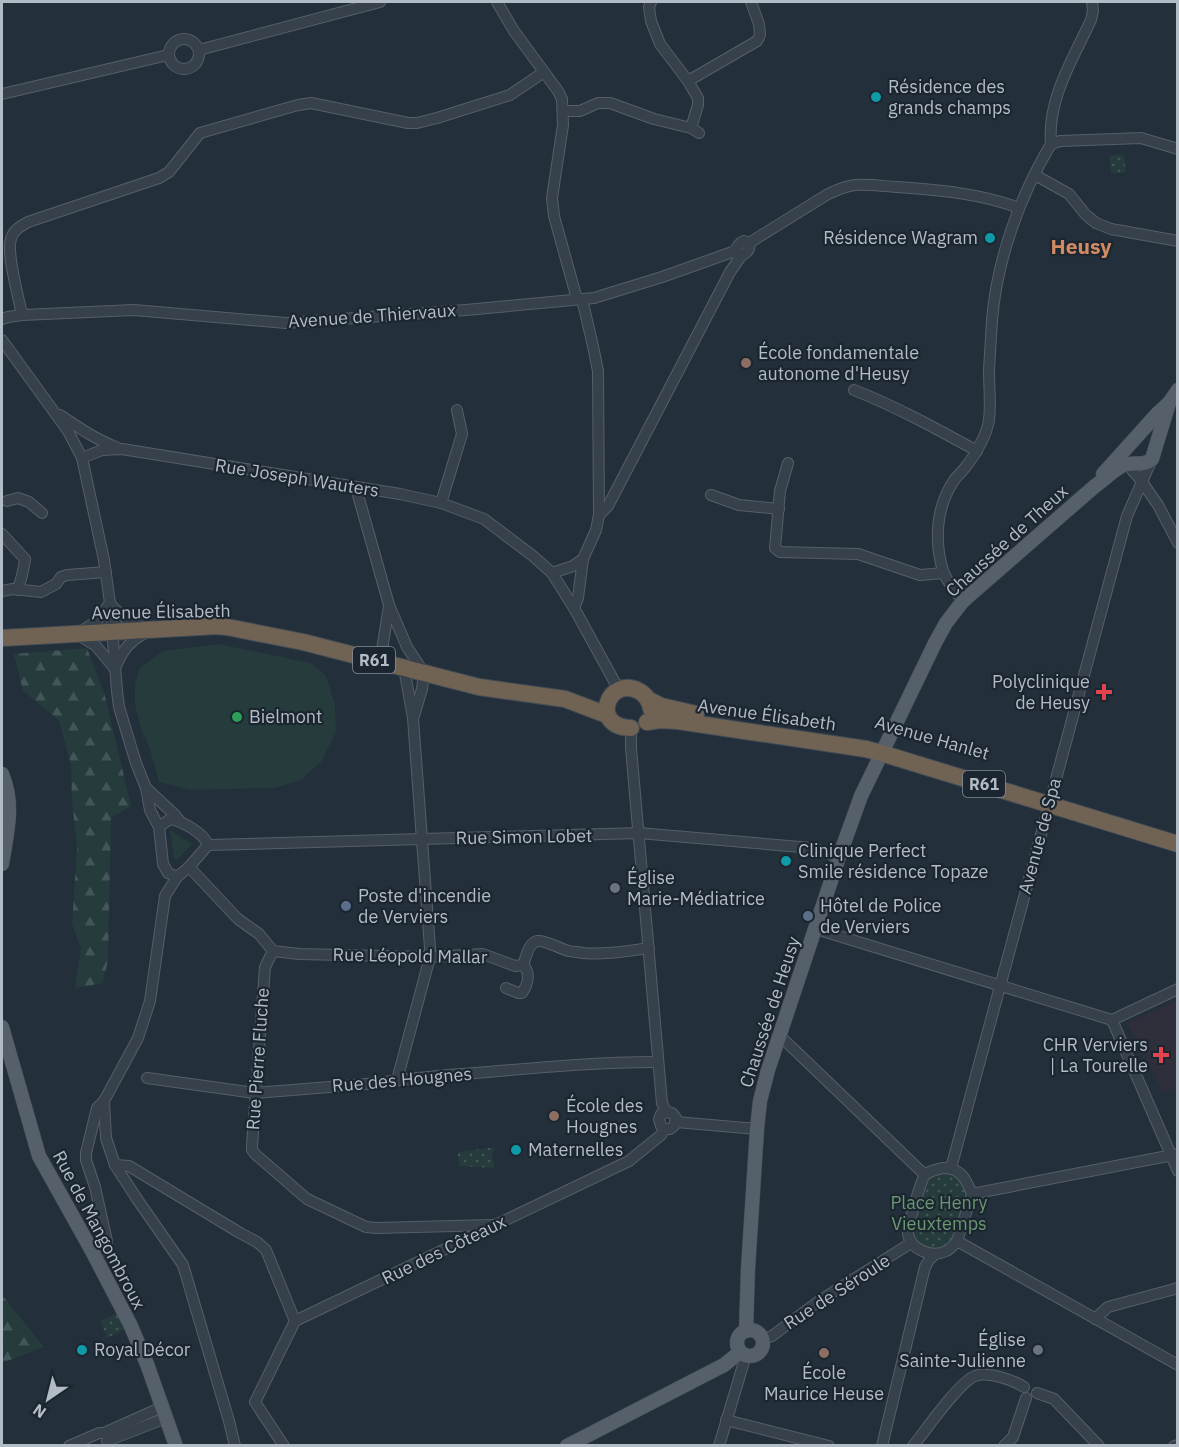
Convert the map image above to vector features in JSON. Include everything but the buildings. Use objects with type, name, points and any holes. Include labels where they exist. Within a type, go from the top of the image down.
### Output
[{"type":"highway","name":"Avenue Élisabeth","points":[[2,638],[227,627],[303,642],[479,687],[565,699],[584,699],[615,693]]},
{"type":"highway","name":"R61","points":[[615,693],[632,688],[638,690],[649,700]]},
{"type":"highway","points":[[607,715],[606,706],[615,693]]},
{"type":"highway","name":"Avenue Élisabeth","points":[[565,699],[607,715]]},
{"type":"highway","name":"Avenue Élisabeth","points":[[649,700],[661,706],[704,715]]},
{"type":"highway","points":[[639,725],[651,712],[649,700]]},
{"type":"highway","name":"R61","points":[[607,715],[611,721],[623,728],[639,725]]},
{"type":"highway","name":"Avenue Hanlet","points":[[704,715],[884,748],[1051,799],[1178,833]]},
{"type":"highway","name":"Avenue Élisabeth","points":[[639,725],[660,720],[854,748],[884,748]]},
{"type":"highway","name":"Avenue Hanlet","points":[[1051,799],[1178,844]]},
{"type":"main road","name":"Chaussée de Theux","points":[[884,748],[935,643],[946,623],[963,601],[1095,486],[1127,468],[1147,463],[1152,459],[1169,404],[1178,390]]},
{"type":"main road","name":"Chaussée de Theux","points":[[1095,486],[1113,461],[1169,404]]},
{"type":"main road","points":[[1127,468],[1129,452],[1135,438],[1149,443],[1152,459]]},
{"type":"main road","name":"Chaussée de Heusy","points":[[746,1330],[760,1101],[779,1035],[839,857],[861,796],[884,748]]},
{"type":"main road","points":[[2,774],[9,798],[10,815],[2,864]]},
{"type":"main road","name":"Rue de Mangombroux","points":[[2,1027],[39,1156],[99,1264],[132,1330],[147,1364],[176,1446]]},
{"type":"main road","points":[[567,1446],[743,1354],[753,1356],[762,1348],[762,1339],[756,1332],[746,1330],[739,1336],[737,1345],[743,1354]]},
{"type":"street","points":[[199,50],[380,2]]},
{"type":"street","points":[[497,2],[562,99],[563,125],[552,198],[554,216],[598,371],[598,515],[596,530],[583,559],[578,598],[574,608]]},
{"type":"street","points":[[564,111],[580,111],[598,103],[610,103],[654,119],[695,130],[698,98],[660,44],[651,21],[649,7],[651,2]]},
{"type":"street","points":[[688,81],[757,41],[760,35],[759,24],[751,2]]},
{"type":"street","points":[[963,601],[944,573],[939,549],[938,522],[943,501],[955,480],[977,451],[989,423],[994,299],[1002,262],[1019,208],[1051,144],[1050,129],[1055,104],[1063,78],[1091,20],[1092,2]]},
{"type":"street","points":[[178,39],[189,39],[198,46],[200,55],[192,67],[185,69],[174,66],[168,56],[171,45],[178,39]]},
{"type":"street","points":[[2,94],[168,56]]},
{"type":"street","points":[[22,315],[9,253],[11,239],[19,227],[159,178],[169,172],[200,133],[311,103],[417,123],[510,95],[544,72]]},
{"type":"street","points":[[1051,144],[1060,141],[1141,138],[1178,149]]},
{"type":"street","points":[[1035,175],[1069,194],[1086,215],[1111,230],[1178,241]]},
{"type":"street","name":"Avenue de Thiervaux","points":[[2,319],[22,315],[134,310],[286,322],[466,310],[594,298],[738,254],[736,247],[740,243],[744,241],[749,243],[828,194],[852,186],[952,192],[978,196],[1019,208]]},
{"type":"street","points":[[598,515],[608,506],[738,254]]},
{"type":"street","points":[[2,340],[68,431],[81,455],[106,570],[119,707],[146,788],[150,810],[159,827],[163,864],[168,873],[177,878]]},
{"type":"street","points":[[854,390],[928,424],[977,451]]},
{"type":"street","points":[[53,410],[101,442],[122,449]]},
{"type":"street","points":[[441,503],[462,434],[457,410]]},
{"type":"street","points":[[81,455],[86,444],[101,442]]},
{"type":"street","points":[[81,455],[102,450],[122,449]]},
{"type":"street","name":"Rue Joseph Wauters","points":[[122,449],[400,494],[441,503],[484,519],[527,550],[552,573],[574,608],[615,693]]},
{"type":"street","points":[[1152,459],[1158,505]]},
{"type":"street","name":"Avenue de Spa","points":[[951,1168],[1127,516],[1152,459]]},
{"type":"street","points":[[788,463],[780,491],[775,548],[780,552],[858,554],[920,575],[944,573]]},
{"type":"street","points":[[1127,468],[1143,483],[1158,505],[1178,543]]},
{"type":"street","name":"Avenue de Spa","points":[[1127,468],[1131,505]]},
{"type":"street","points":[[358,488],[389,605],[407,646],[424,673],[413,718]]},
{"type":"street","points":[[711,495],[739,505],[779,508]]},
{"type":"street","points":[[7,501],[18,498],[29,502],[42,513]]},
{"type":"street","points":[[1127,516],[1140,502],[1150,501],[1158,505]]},
{"type":"street","points":[[2,534],[25,559],[24,572],[18,590]]},
{"type":"street","points":[[552,573],[573,566],[583,559]]},
{"type":"street","points":[[2,591],[40,592],[56,584],[61,577],[106,570]]},
{"type":"street","points":[[110,603],[128,621],[152,629]]},
{"type":"street","points":[[110,603],[97,621],[77,634],[96,646],[115,669]]},
{"type":"street","points":[[380,662],[389,605]]},
{"type":"street","points":[[115,669],[127,645],[152,629]]},
{"type":"street","points":[[397,1080],[429,957],[413,718],[404,668]]},
{"type":"street","points":[[639,725],[631,748],[657,1062],[662,1103],[666,1113]]},
{"type":"street","points":[[99,1264],[104,1259],[107,1241],[95,1187],[86,1160],[97,1108],[104,1101],[138,1038],[150,1001],[165,896],[177,878],[208,845],[206,839],[179,820],[146,788]]},
{"type":"street","points":[[159,827],[170,819],[179,820]]},
{"type":"street","name":"Rue Simon Lobet","points":[[208,845],[639,834],[812,848],[839,857]]},
{"type":"street","points":[[189,867],[238,920],[259,934],[273,951]]},
{"type":"street","points":[[816,929],[1112,1020],[1178,989]]},
{"type":"street","points":[[506,988],[518,993],[524,990],[529,976],[523,965],[529,949],[537,941],[567,951],[585,953],[649,948]]},
{"type":"street","name":"Rue Léopold Mallar","points":[[273,951],[299,954],[429,957],[483,954],[515,966],[523,965]]},
{"type":"street","name":"Rue Pierre Fluche","points":[[273,951],[265,967],[252,1150],[312,1202],[366,1227],[497,1225]]},
{"type":"street","points":[[1112,1020],[1174,1154],[1178,1171]]},
{"type":"street","points":[[779,1035],[925,1175]]},
{"type":"street","name":"Rue des Hougnes","points":[[147,1078],[255,1093],[552,1067],[657,1062]]},
{"type":"street","points":[[104,1101],[106,1138],[115,1165],[183,1265],[235,1446]]},
{"type":"street","points":[[672,1113],[676,1122],[672,1128],[663,1132],[659,1119],[661,1114],[672,1113]]},
{"type":"street","points":[[676,1122],[757,1129]]},
{"type":"street","name":"Rue des Côteaux","points":[[295,1321],[628,1161],[663,1132]]},
{"type":"street","points":[[972,1194],[1174,1154]]},
{"type":"street","points":[[115,1165],[129,1166],[257,1242],[266,1250],[295,1321],[255,1402],[284,1446]]},
{"type":"street","points":[[951,1168],[963,1175],[972,1194],[957,1241],[945,1252],[935,1254],[916,1248],[911,1243],[908,1227],[925,1175],[937,1169],[951,1168]]},
{"type":"street","points":[[957,1241],[1178,1365]]},
{"type":"street","name":"Rue de Séroule","points":[[762,1339],[772,1336],[819,1301],[911,1243]]},
{"type":"street","points":[[882,1446],[925,1267],[935,1254]]},
{"type":"street","points":[[1095,1319],[1108,1307],[1178,1288]]},
{"type":"street","points":[[719,1446],[739,1378],[743,1354]]},
{"type":"street","points":[[724,1365],[739,1378]]},
{"type":"street","points":[[913,1446],[962,1385],[976,1376],[989,1375],[1018,1383],[1025,1392]]},
{"type":"street","points":[[1004,1446],[1015,1441],[1025,1392],[1029,1384],[1036,1388],[1037,1393],[1054,1399],[1099,1446]]},
{"type":"street","points":[[69,1446],[99,1432],[105,1440],[164,1412]]},
{"type":"street","points":[[726,1420],[829,1446]]},
{"type":"shaded area","name":"CHR Verviers | La Tourelle","points":[[1177,1001],[1177,1088],[1163,1092],[1127,1023]]},
{"type":"green space","points":[[1124,154],[1126,172],[1111,174],[1109,156]]},
{"type":"green space","points":[[219,644],[311,663],[326,676],[335,705],[336,732],[321,762],[301,780],[275,788],[190,790],[159,782],[135,704],[135,683],[139,669],[162,651]]},
{"type":"green space","points":[[87,648],[104,692],[131,806],[111,818],[108,961],[103,983],[75,988],[81,948],[72,924],[77,848],[71,765],[59,720],[23,691],[14,654]]},
{"type":"green space","points":[[170,830],[192,844],[177,860],[174,859]]},
{"type":"green space","points":[[495,1147],[492,1154],[494,1168],[459,1166],[458,1152]]},
{"type":"green space","name":"Place Henry Vieuxtemps","points":[[938,1172],[954,1174],[960,1179],[966,1191],[954,1237],[943,1248],[935,1250],[918,1243],[912,1229],[927,1181]]},
{"type":"green space","points":[[2,1295],[44,1347],[2,1363]]},
{"type":"green space","points":[[118,1313],[125,1329],[107,1338],[100,1321]]},
{"type":"place","name":"Résidence des grands champs","points":[[876,97]]},
{"type":"place","name":"Résidence Wagram","points":[[990,238]]},
{"type":"place","name":"École fondamentale autonome d'Heusy","points":[[746,363]]},
{"type":"place","name":"Polyclinique de Heusy","points":[[1104,692]]},
{"type":"place","name":"Bielmont","points":[[237,717]]},
{"type":"place","name":"Clinique Perfect Smile résidence Topaze","points":[[786,861]]},
{"type":"place","name":"Église Marie-Médiatrice","points":[[615,888]]},
{"type":"place","name":"Poste d'incendie de Verviers","points":[[346,906]]},
{"type":"place","name":"Hôtel de Police de Verviers","points":[[808,916]]},
{"type":"place","name":"CHR Verviers | La Tourelle","points":[[1161,1055]]},
{"type":"place","name":"École des Hougnes","points":[[554,1116]]},
{"type":"place","name":"Maternelles","points":[[516,1150]]},
{"type":"place","name":"Royal Décor","points":[[82,1350]]},
{"type":"place","name":"Église Sainte-Julienne","points":[[1038,1350]]},
{"type":"place","name":"École Maurice Heuse","points":[[824,1353]]},
{"type":"district","name":"Heusy","points":[[1081,247]]}]
